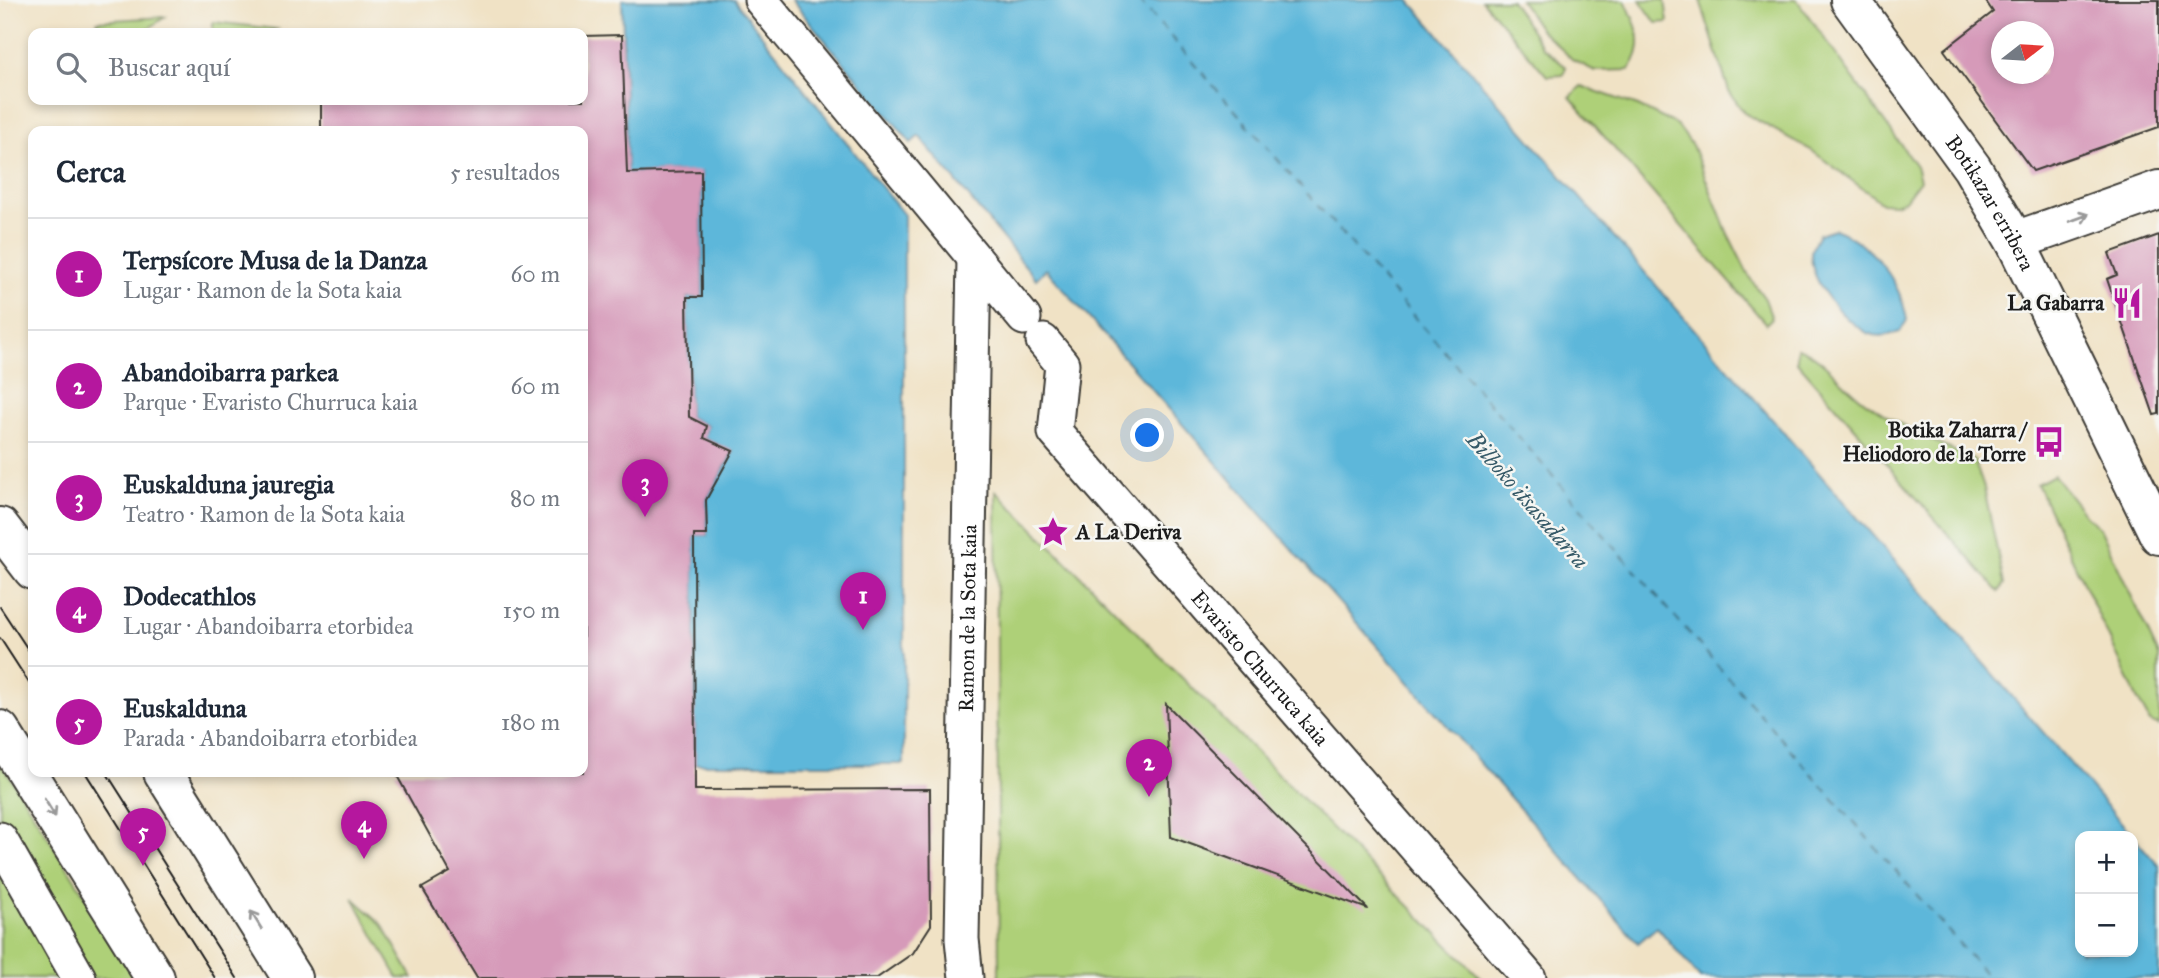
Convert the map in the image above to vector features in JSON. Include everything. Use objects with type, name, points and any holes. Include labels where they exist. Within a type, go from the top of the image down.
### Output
[{"type":"street","name":"Evaristo Churruca kaia","points":[[761,0],[1062,364],[1055,432],[1529,978]]},
{"type":"street","name":"Botikazar erribera","points":[[1850,0],[1972,168],[2015,241],[2159,535]]},
{"type":"street","points":[[2015,241],[2159,190]]},
{"type":"street","name":"Ramon de la Sota kaia","points":[[966,978],[962,939],[974,258]]},
{"type":"street","points":[[0,527],[28,563]]},
{"type":"street","points":[[0,730],[28,775]]},
{"type":"street","points":[[29,777],[155,978]]},
{"type":"street","points":[[166,777],[292,978]]},
{"type":"street","points":[[0,839],[79,978]]},
{"type":"green space","points":[[1482,0],[1511,0],[1542,47],[1566,67],[1563,75],[1547,76]]},
{"type":"green space","points":[[1520,0],[1625,0],[1639,35],[1635,61],[1629,70],[1595,71],[1573,60],[1540,29]]},
{"type":"green space","points":[[1640,0],[1665,0],[1668,22],[1656,23]]},
{"type":"green space","points":[[1700,0],[1797,0],[1916,166],[1920,180],[1905,200],[1895,204],[1882,203],[1811,150],[1744,113],[1729,91]]},
{"type":"green space","points":[[165,17],[149,28],[97,28],[97,21]]},
{"type":"green space","points":[[213,22],[268,28],[213,28]]},
{"type":"green space","points":[[1581,86],[1638,106],[1677,125],[1692,145],[1728,234],[1750,278],[1765,299],[1772,318],[1766,324],[1570,97]]},
{"type":"green space","points":[[1797,348],[1816,358],[1881,412],[1974,460],[1984,488],[2004,584],[1999,592],[1797,362]]},
{"type":"green space","points":[[2054,475],[2086,516],[2100,528],[2159,656],[2159,726],[2150,722],[2138,700],[2037,484]]},
{"type":"green space","points":[[996,491],[1481,978],[999,978]]},
{"type":"green space","points":[[0,761],[137,978],[0,978]]},
{"type":"green space","points":[[353,898],[382,924],[413,978],[398,978]]},
{"type":"water","points":[[622,0],[734,0],[904,215],[904,764],[695,764],[694,535],[707,535],[706,500],[733,452],[704,438],[707,426],[689,417],[687,297],[702,297],[701,172],[627,173]]},
{"type":"water","name":"Bilboko itsasadarra","points":[[791,0],[1409,0],[2129,831],[2075,831],[2075,957],[2138,957],[2138,842],[2159,866],[2159,978],[1700,978],[1657,927],[1638,943],[1046,269],[1036,279],[919,136],[911,143]]},
{"type":"water","points":[[1834,229],[1848,235],[1872,253],[1891,277],[1907,320],[1900,332],[1879,336],[1867,333],[1838,310],[1822,288],[1812,265],[1811,251],[1819,234]]},
{"type":"building","points":[[1985,0],[2159,0],[2159,127],[2033,171],[1944,50],[1993,12]]},
{"type":"building","points":[[622,35],[627,173],[701,171],[702,297],[687,297],[689,417],[707,426],[704,438],[733,451],[706,500],[707,535],[694,535],[695,790],[930,789],[931,925],[913,953],[877,978],[477,978],[422,888],[450,872],[398,777],[588,777],[588,126],[321,126],[321,105],[588,105],[588,36]]},
{"type":"building","points":[[2159,235],[2159,414],[2154,415],[2107,279],[2117,275],[2109,253]]},
{"type":"building","points":[[1166,704],[1368,909],[1171,837]]},
{"type":"ferry route","points":[[1139,0],[1989,978]]},
{"type":"tram line","points":[[0,607],[28,649]]},
{"type":"tram line","points":[[0,638],[28,681]]},
{"type":"tram line","points":[[88,777],[215,978]]},
{"type":"tram line","points":[[109,777],[237,978]]},
{"type":"place","name":"La Gabarra","points":[[2127,303]]},
{"type":"place","name":"Botika Zaharra / Heliodoro de la Torre","points":[[2049,442]]},
{"type":"place","name":"Euskalduna jauregia","points":[[645,517]]},
{"type":"place","name":"A La Deriva","points":[[1053,532]]},
{"type":"place","name":"Terpsícore Musa de la Danza","points":[[863,630]]},
{"type":"place","name":"Abandoibarra parkea","points":[[1149,797]]},
{"type":"place","name":"Dodecathlos","points":[[364,859]]},
{"type":"place","name":"Euskalduna","points":[[143,866]]}]
